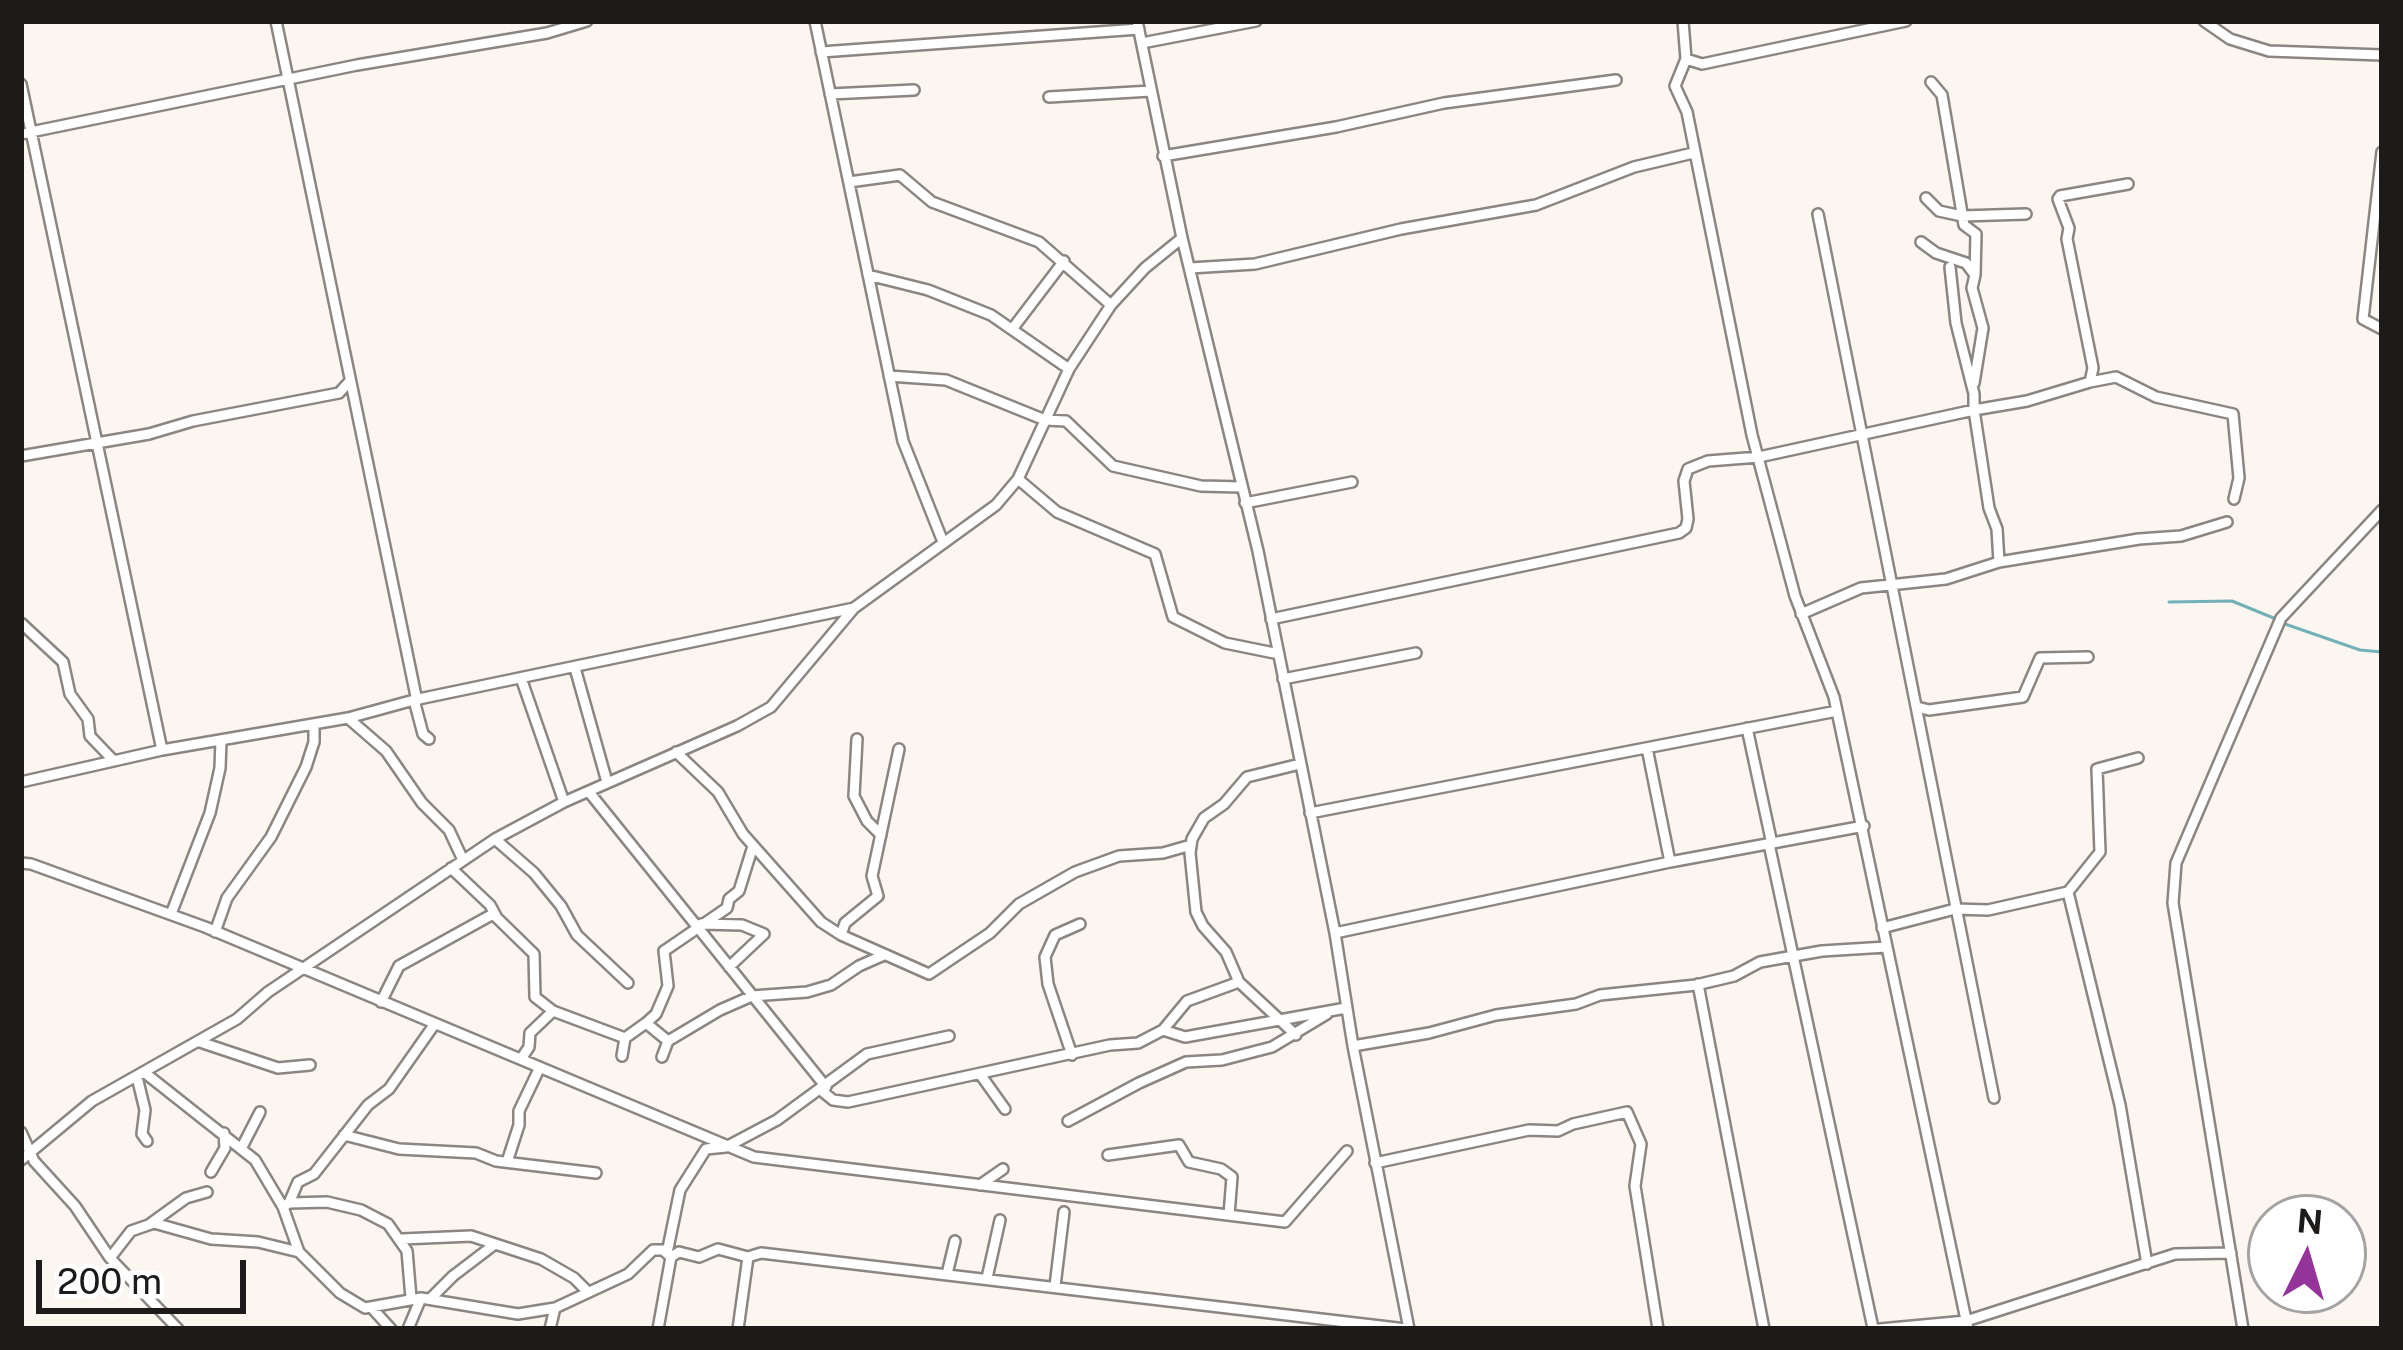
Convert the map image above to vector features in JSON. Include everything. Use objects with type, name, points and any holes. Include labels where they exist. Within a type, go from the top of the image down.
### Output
[{"type":"street","points":[[276,21],[415,700],[423,734],[429,739]]},
{"type":"street","points":[[25,133],[587,21]]},
{"type":"street","points":[[815,21],[908,458],[943,542]]},
{"type":"street","points":[[1142,43],[1256,21]]},
{"type":"street","points":[[1683,21],[1686,59],[1675,86],[1687,112],[1759,457],[1801,614],[1837,711],[1967,1325]]},
{"type":"street","points":[[1686,59],[1702,64],[1906,21]]},
{"type":"street","points":[[2204,21],[2230,39],[2269,51],[2382,55]]},
{"type":"street","points":[[150,1224],[298,1252],[340,1292],[365,1308],[421,1298],[510,1313],[555,1308],[628,1274],[648,1252],[659,1249],[669,1255],[679,1252],[699,1257],[718,1249],[748,1257],[761,1253],[1407,1329],[1279,655],[1163,156],[1138,25],[821,52]]},
{"type":"street","points":[[1163,156],[1444,103],[1616,80]]},
{"type":"street","points":[[1931,82],[1942,95],[1964,225],[1976,234],[1972,288],[1984,328],[1974,410],[2000,562]]},
{"type":"street","points":[[21,84],[25,133],[64,272],[162,751]]},
{"type":"street","points":[[830,94],[914,90]]},
{"type":"street","points":[[1049,98],[1151,91]]},
{"type":"street","points":[[2382,152],[2363,319],[2382,329]]},
{"type":"street","points":[[1190,268],[1255,264],[1536,205],[1634,167],[1693,153]]},
{"type":"street","points":[[849,182],[898,174],[932,202],[1029,236],[1111,305]]},
{"type":"street","points":[[2090,382],[2093,368],[2067,239],[2069,228],[2058,200],[2128,184]]},
{"type":"street","points":[[1926,198],[1939,211],[1962,216],[2026,214]]},
{"type":"street","points":[[1818,214],[1994,1098]]},
{"type":"street","points":[[26,1156],[92,1101],[200,1042],[495,839],[771,706],[854,608],[996,505],[1018,479],[1069,369],[1111,305],[1182,238]]},
{"type":"street","points":[[1921,242],[1936,253],[1966,262],[1975,275]]},
{"type":"street","points":[[1013,328],[1064,261]]},
{"type":"street","points":[[1951,267],[1955,323],[1974,394]]},
{"type":"street","points":[[868,275],[928,290],[991,315],[1069,369]]},
{"type":"street","points":[[889,376],[946,380],[1045,420],[1056,418],[1075,428],[1113,466],[1201,486],[1241,487]]},
{"type":"street","points":[[1271,619],[1679,533],[1687,528],[1684,481],[1688,469],[1708,461],[1759,457],[2027,401],[2116,377],[2156,397],[2233,414],[2240,478],[2234,499]]},
{"type":"street","points":[[21,456],[349,390]]},
{"type":"street","points":[[1018,479],[1057,512],[1155,554],[1172,617],[1225,643],[1279,655]]},
{"type":"street","points":[[1245,502],[1352,482]]},
{"type":"street","points":[[2243,1329],[2174,903],[2176,863],[2281,618],[2382,510]]},
{"type":"street","points":[[1801,614],[1861,589],[1946,579],[2000,562],[2139,538],[2181,536],[2227,523]]},
{"type":"street","points":[[21,782],[348,718],[854,608]]},
{"type":"street","points":[[21,622],[63,662],[70,694],[88,719],[90,736],[114,761]]},
{"type":"street","points":[[1283,680],[1415,653]]},
{"type":"street","points":[[1916,707],[1929,710],[2024,697],[2040,658],[2088,657]]},
{"type":"street","points":[[575,668],[607,782]]},
{"type":"street","points":[[521,678],[564,802]]},
{"type":"street","points":[[1310,813],[1837,711]]},
{"type":"street","points":[[348,718],[386,751],[422,803],[449,830],[463,860]]},
{"type":"street","points":[[214,932],[227,898],[271,837],[306,767],[314,724]]},
{"type":"street","points":[[1748,728],[1873,1328],[1967,1325],[2175,1253],[2231,1253]]},
{"type":"street","points":[[857,740],[854,796],[881,835]]},
{"type":"street","points":[[171,914],[210,813],[221,741]]},
{"type":"street","points":[[1647,748],[1670,862]]},
{"type":"street","points":[[841,934],[845,923],[878,896],[872,876],[899,749]]},
{"type":"street","points":[[676,752],[718,792],[753,846],[820,922],[928,974],[990,933],[1018,904],[1075,872],[1119,856],[1163,853],[1191,845]]},
{"type":"street","points":[[1882,928],[1955,909],[2004,908],[2068,892],[2099,852],[2097,769],[2138,758]]},
{"type":"street","points":[[1296,1035],[1238,982],[1226,952],[1196,912],[1191,845],[1204,818],[1224,804],[1247,777],[1300,764]]},
{"type":"street","points":[[589,792],[833,1100],[848,1102],[1110,1045],[1138,1043],[1163,1030],[1187,1001],[1238,982]]},
{"type":"street","points":[[1335,933],[1864,826]]},
{"type":"street","points":[[495,839],[534,873],[577,935],[628,983]]},
{"type":"street","points":[[622,1055],[626,1038],[656,1014],[668,986],[664,952],[727,908],[739,891],[753,846]]},
{"type":"street","points":[[21,863],[171,914],[754,1157],[1290,1220],[1347,1151]]},
{"type":"street","points":[[451,868],[534,954],[535,997],[553,1011],[626,1038]]},
{"type":"street","points":[[2068,892],[2120,1106],[2147,1264]]},
{"type":"street","points":[[381,1002],[400,966],[489,914],[496,916]]},
{"type":"street","points":[[1072,1054],[1048,985],[1045,957],[1055,934],[1080,924]]},
{"type":"street","points":[[699,926],[742,925],[764,934],[729,967]]},
{"type":"street","points":[[1353,1046],[1496,1015],[1576,1004],[1600,994],[1698,984],[1734,976],[1760,962],[1886,947]]},
{"type":"street","points":[[668,1041],[752,996],[807,992],[831,985],[877,956],[890,956]]},
{"type":"street","points":[[1698,984],[1764,1329]]},
{"type":"street","points":[[1163,1030],[1185,1037],[1346,1008]]},
{"type":"street","points":[[521,1059],[529,1047],[530,1033],[553,1011]]},
{"type":"street","points":[[1068,1121],[1186,1062],[1242,1056],[1296,1035],[1331,1011]]},
{"type":"street","points":[[646,1023],[668,1041]]},
{"type":"street","points":[[286,1205],[298,1182],[314,1174],[368,1105],[398,1077],[434,1025]]},
{"type":"street","points":[[658,1329],[682,1187],[706,1150],[727,1147],[824,1089],[872,1051],[949,1036]]},
{"type":"street","points":[[662,1057],[668,1041]]},
{"type":"street","points":[[200,1042],[278,1068],[310,1065]]},
{"type":"street","points":[[507,1162],[519,1111],[540,1067]]},
{"type":"street","points":[[980,1074],[1005,1109]]},
{"type":"street","points":[[141,1075],[255,1160],[286,1205],[298,1252]]},
{"type":"street","points":[[141,1075],[142,1134],[147,1141]]},
{"type":"street","points":[[242,1147],[260,1112]]},
{"type":"street","points":[[1375,1163],[1529,1130],[1558,1132],[1627,1112],[1640,1138],[1635,1186],[1658,1329]]},
{"type":"street","points":[[21,1132],[26,1156],[75,1206],[110,1258],[178,1329]]},
{"type":"street","points":[[211,1172],[225,1148],[224,1133]]},
{"type":"street","points":[[344,1135],[399,1149],[476,1153],[507,1162],[596,1173]]},
{"type":"street","points":[[1108,1155],[1180,1145],[1189,1162],[1221,1168],[1232,1177],[1228,1214]]},
{"type":"street","points":[[980,1185],[1003,1169]]},
{"type":"street","points":[[110,1258],[131,1231],[207,1192]]},
{"type":"street","points":[[286,1205],[314,1200],[377,1216],[402,1239],[421,1298]]},
{"type":"street","points":[[1055,1286],[1064,1212]]},
{"type":"street","points":[[987,1278],[1000,1220]]},
{"type":"street","points":[[402,1239],[472,1236],[521,1250],[556,1267],[586,1290]]},
{"type":"street","points":[[947,1274],[955,1241]]},
{"type":"street","points":[[370,1307],[391,1329],[408,1329],[421,1298],[495,1244]]},
{"type":"street","points":[[738,1329],[748,1257]]},
{"type":"street","points":[[550,1329],[555,1308]]},
{"type":"waterway","points":[[2169,602],[2232,601],[2276,619]]},
{"type":"waterway","points":[[2285,624],[2360,650],[2382,652]]}]
